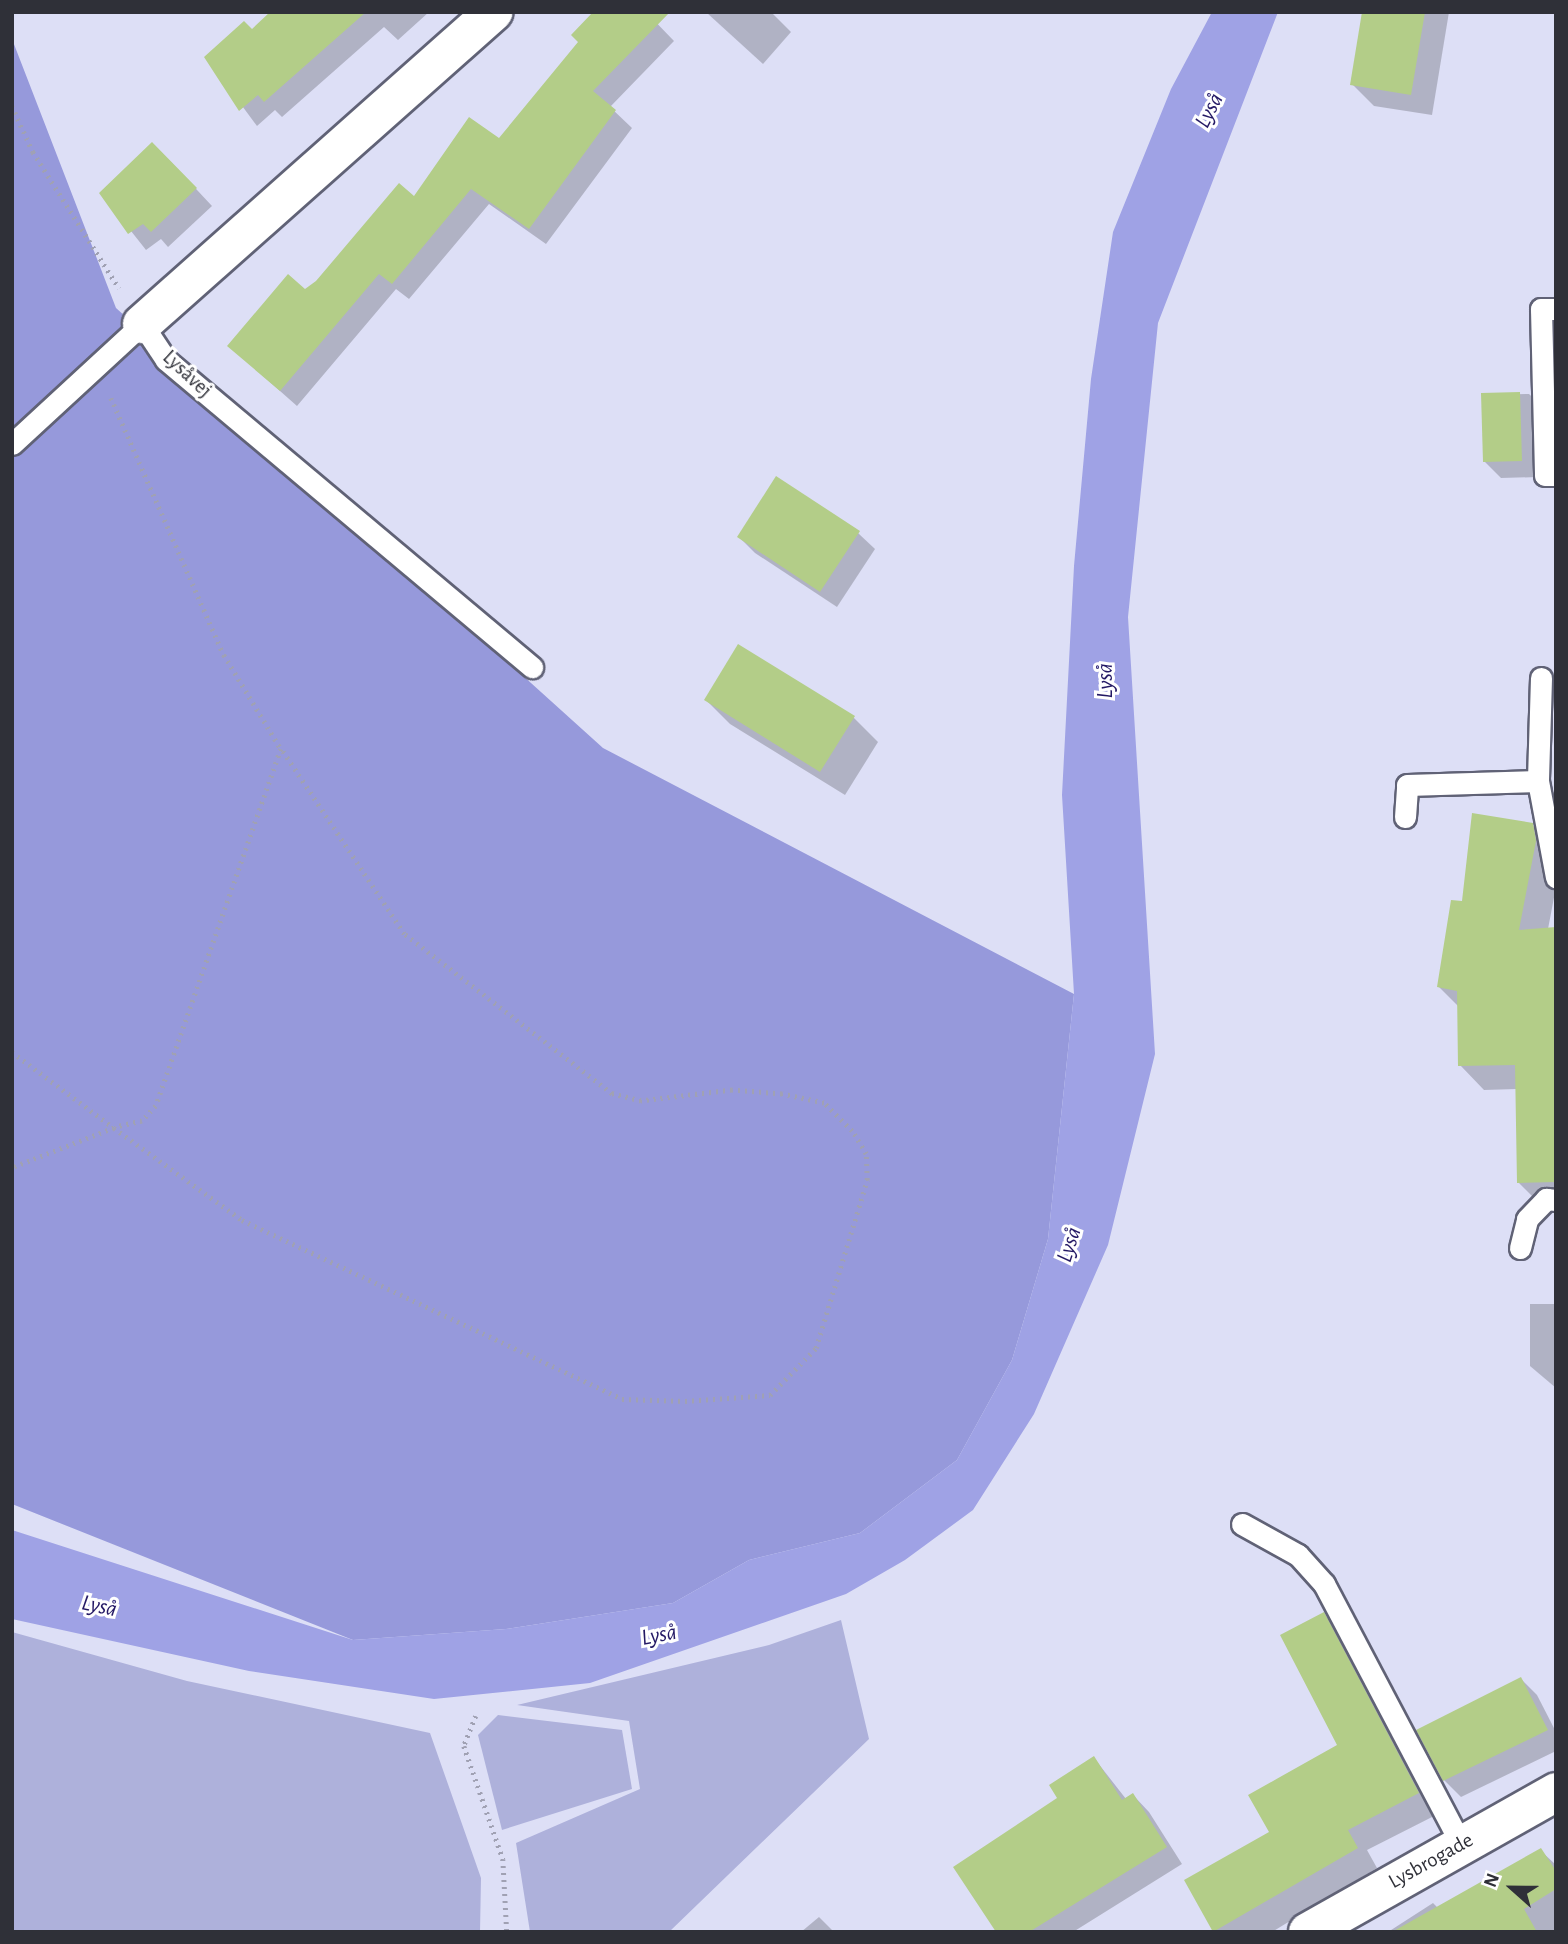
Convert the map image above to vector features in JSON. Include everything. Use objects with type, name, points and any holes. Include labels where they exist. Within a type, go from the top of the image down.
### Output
[{"type":"street","points":[[142,324],[493,12]]},
{"type":"street","name":"Lysbrogade","points":[[1308,1932],[1556,1792]]},
{"type":"lane","points":[[1556,309],[1541,309],[1545,475],[1556,475]]},
{"type":"lane","points":[[12,444],[142,324]]},
{"type":"lane","name":"Lysåvej","points":[[142,324],[166,360],[532,667]]},
{"type":"lane","points":[[1541,678],[1538,781],[1556,877]]},
{"type":"lane","points":[[1405,817],[1407,786],[1538,781]]},
{"type":"lane","points":[[1520,1248],[1527,1219],[1546,1199],[1556,1200]]},
{"type":"lane","points":[[1242,1524],[1298,1555],[1324,1584],[1461,1844]]},
{"type":"path","points":[[12,106],[33,152],[142,324]]},
{"type":"path","points":[[12,1052],[242,1220],[622,1399],[685,1401],[770,1395],[816,1348],[867,1180],[866,1154],[852,1130],[824,1103],[782,1094],[732,1090],[641,1101],[612,1094],[404,934],[281,749],[225,655],[97,364]]},
{"type":"path","points":[[12,1168],[114,1128],[142,1121],[156,1106],[281,749]]},
{"type":"path","points":[[476,1716],[464,1746],[503,1859],[507,1932]]},
{"type":"shaded area","points":[[12,39],[116,308],[603,748],[1074,994],[1048,1239],[1012,1360],[957,1460],[860,1533],[749,1560],[673,1603],[506,1629],[353,1640],[12,1504]]},
{"type":"shaded area","points":[[841,1620],[869,1739],[669,1932],[530,1932],[516,1843],[640,1789],[629,1721],[517,1705],[769,1645]]},
{"type":"shaded area","points":[[12,1632],[187,1681],[430,1733],[481,1878],[480,1932],[12,1932]]},
{"type":"shaded area","points":[[498,1715],[622,1730],[632,1789],[502,1830],[478,1735]]},
{"type":"water","name":"Lyså","points":[[1212,12],[1278,12],[1158,323],[1128,617],[1155,1054],[1108,1245],[1034,1414],[973,1510],[905,1560],[846,1594],[590,1683],[434,1699],[249,1671],[12,1619],[12,1530],[353,1640],[506,1629],[673,1603],[749,1560],[860,1533],[957,1460],[1012,1360],[1048,1239],[1074,994],[1062,795],[1074,566],[1091,379],[1113,232],[1171,89]]},
{"type":"building","points":[[270,12],[366,12],[264,102],[258,95],[239,111],[204,57],[244,21],[252,29]]},
{"type":"building","points":[[593,12],[670,12],[593,91],[616,110],[529,229],[471,189],[392,284],[379,274],[280,391],[227,346],[288,274],[305,289],[316,281],[399,183],[414,196],[469,117],[499,138],[578,42],[571,35]]},
{"type":"building","points":[[1362,12],[1425,12],[1411,95],[1350,85]]},
{"type":"building","points":[[152,142],[197,188],[151,232],[143,224],[128,234],[99,193]]},
{"type":"building","points":[[1520,392],[1522,461],[1483,462],[1481,393]]},
{"type":"building","points":[[776,476],[860,531],[820,592],[737,537]]},
{"type":"building","points":[[738,644],[855,716],[820,772],[704,700]]},
{"type":"building","points":[[1472,813],[1533,823],[1536,841],[1519,930],[1556,927],[1556,1182],[1517,1183],[1515,1065],[1458,1066],[1457,991],[1437,987],[1451,900],[1462,901]]},
{"type":"building","points":[[1324,1612],[1419,1793],[1348,1830],[1358,1848],[1213,1932],[1184,1880],[1269,1832],[1248,1795],[1337,1745],[1280,1635]]},
{"type":"building","points":[[1521,1677],[1548,1730],[1443,1781],[1416,1730]]},
{"type":"building","points":[[1094,1756],[1122,1800],[1133,1793],[1167,1847],[1029,1932],[996,1932],[953,1867],[1057,1798],[1049,1785]]},
{"type":"building","points":[[1541,1848],[1556,1871],[1556,1889],[1524,1909],[1537,1932],[1392,1932]]}]
